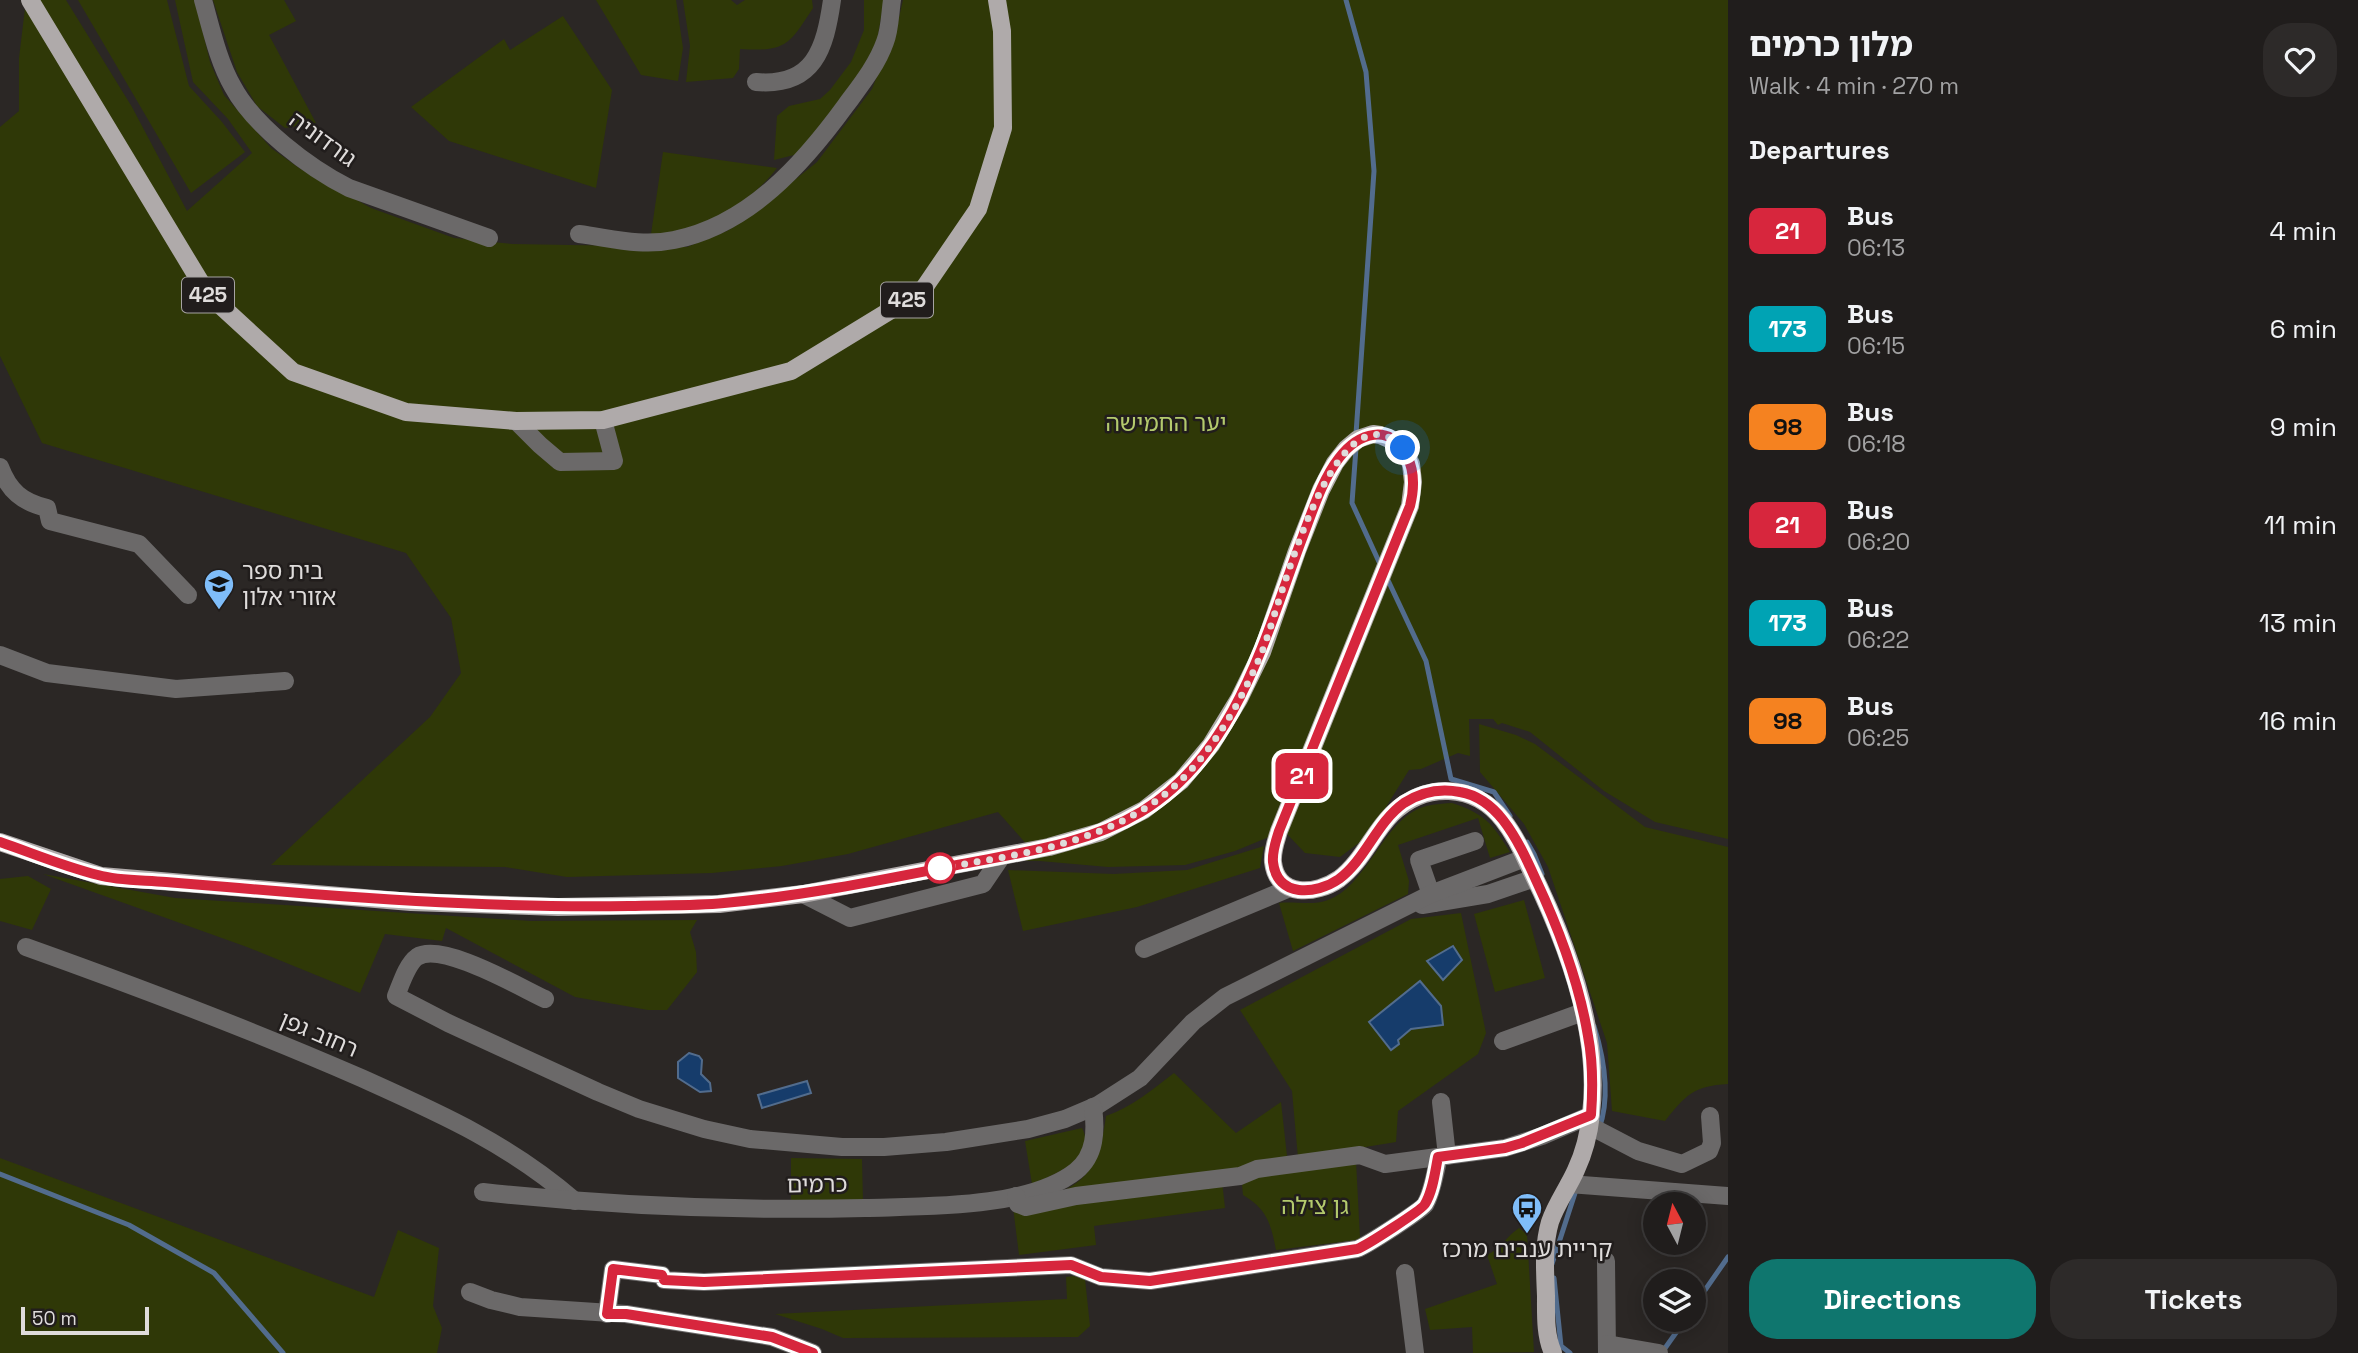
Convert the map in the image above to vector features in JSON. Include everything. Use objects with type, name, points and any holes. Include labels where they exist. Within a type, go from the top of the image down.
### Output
[{"type":"main road","name":"425","points":[[30,0],[207,293],[293,372],[406,412],[516,421],[603,420],[791,371],[922,291],[978,209],[1003,128],[1002,31],[997,0]]},
{"type":"main road","points":[[0,842],[100,876],[411,902],[558,907],[719,904],[803,894],[1049,847],[1101,832],[1144,810],[1181,781],[1218,733],[1239,699],[1262,652],[1297,551],[1331,471],[1352,444],[1365,436],[1380,435],[1396,442],[1407,456],[1412,473],[1412,499],[1274,847],[1273,861],[1276,873],[1290,888],[1313,891],[1327,887],[1354,865],[1391,815],[1404,803],[1433,791],[1463,792],[1490,807],[1503,819],[1535,878],[1563,947],[1583,1012],[1592,1066],[1590,1120],[1583,1154],[1553,1215],[1546,1243],[1547,1325],[1553,1353]]},
{"type":"street","name":"גורדוניה","points":[[203,0],[230,83],[245,105],[269,131],[306,161],[349,188],[489,238]]},
{"type":"street","points":[[756,82],[787,81],[800,75],[808,67],[820,50],[829,24],[832,0]]},
{"type":"street","points":[[579,234],[630,243],[672,241],[703,232],[736,216],[782,181],[819,142],[864,81],[886,41],[892,0]]},
{"type":"street","points":[[516,421],[560,462],[614,461],[603,420]]},
{"type":"street","points":[[0,467],[6,484],[30,504],[47,508],[50,521],[139,544],[188,596]]},
{"type":"street","points":[[0,655],[47,673],[176,689],[285,681]]},
{"type":"street","points":[[1432,899],[1419,860],[1475,841]]},
{"type":"street","points":[[803,894],[850,918],[983,884],[1002,856]]},
{"type":"street","points":[[1432,899],[1525,858]]},
{"type":"street","points":[[545,999],[459,959],[431,953],[414,960],[396,996],[467,1032],[639,1110],[704,1129],[750,1139],[842,1147],[926,1144],[1028,1129],[1065,1119],[1093,1107],[1140,1078],[1193,1022],[1225,997],[1408,905],[1432,899],[1488,894],[1535,878]]},
{"type":"street","points":[[1144,949],[1290,888]]},
{"type":"street","name":"רחוב גפן","points":[[26,947],[199,1010],[430,1109],[515,1154],[547,1176],[575,1201]]},
{"type":"street","points":[[1503,1041],[1583,1012]]},
{"type":"street","points":[[607,1314],[613,1269],[662,1275],[664,1280],[704,1282],[1071,1265],[1101,1277],[1150,1281],[1357,1249],[1368,1245],[1406,1217],[1420,1212],[1426,1204],[1443,1156],[1441,1102]]},
{"type":"street","name":"כרמים","points":[[483,1192],[575,1201],[814,1209],[941,1205],[1016,1196],[1062,1180],[1080,1167],[1094,1143],[1093,1107]]},
{"type":"street","points":[[1016,1196],[1018,1204],[1026,1207],[1076,1196],[1240,1176],[1257,1168],[1360,1155],[1385,1164],[1505,1148],[1590,1120],[1637,1151],[1682,1164],[1709,1151],[1712,1143],[1710,1116]]},
{"type":"street","points":[[1569,1184],[1728,1196]]},
{"type":"street","points":[[1606,1261],[1607,1349],[1659,1353]]},
{"type":"street","points":[[1405,1273],[1415,1353]]},
{"type":"street","points":[[470,1292],[520,1307],[626,1314],[772,1337],[813,1353]]},
{"type":"green space","name":"יער החמישה","points":[[26,0],[66,0],[132,107],[187,211],[252,153],[228,119],[193,82],[175,0],[195,0],[210,62],[224,95],[271,148],[299,168],[371,208],[454,238],[512,244],[687,247],[727,231],[750,216],[817,162],[872,89],[897,26],[903,0],[1728,0],[1728,839],[1655,822],[1604,791],[1530,732],[1502,723],[1498,725],[1493,719],[1469,719],[1470,756],[1458,753],[1421,769],[1409,770],[1368,836],[1340,857],[1305,853],[1287,834],[1288,829],[1235,851],[1185,865],[1108,867],[995,860],[1029,847],[998,812],[848,854],[782,866],[712,873],[567,877],[505,867],[271,865],[430,717],[461,673],[451,618],[406,553],[42,443],[0,356],[0,127],[19,111],[19,58]]},
{"type":"green space","points":[[78,0],[167,0],[189,86],[245,152],[191,193]]},
{"type":"green space","points":[[213,0],[284,0],[296,21],[269,35],[316,123],[285,128],[257,106],[237,72]]},
{"type":"green space","points":[[596,0],[676,0],[683,48],[678,81],[641,75]]},
{"type":"green space","points":[[683,0],[731,0],[737,5],[745,0],[812,0],[813,8],[785,43],[767,49],[740,49],[739,69],[733,78],[686,82],[690,46]]},
{"type":"green space","points":[[864,0],[884,0],[877,41],[861,72],[798,154],[774,160],[777,116],[789,106],[820,99],[851,62],[864,30]]},
{"type":"green space","points":[[563,16],[612,90],[596,188],[449,141],[411,107],[504,39],[510,50]]},
{"type":"green space","points":[[663,152],[777,168],[748,198],[710,222],[685,231],[651,234]]},
{"type":"green space","points":[[1479,724],[1535,744],[1645,827],[1728,847],[1728,1084],[1706,1087],[1691,1093],[1665,1121],[1612,1111],[1607,1043],[1548,867],[1524,824],[1480,772]]},
{"type":"green space","points":[[1452,803],[1487,821],[1510,852],[1490,858],[1478,818],[1398,845],[1409,881],[1408,894],[1293,951],[1279,903],[1322,902],[1341,893],[1363,871],[1403,819],[1423,807]]},
{"type":"green space","points":[[1264,846],[1260,868],[1137,907],[1023,931],[1008,870],[1114,874],[1187,870]]},
{"type":"green space","points":[[43,874],[175,898],[531,921],[697,920],[690,932],[696,952],[697,972],[667,1010],[648,1010],[575,997],[446,928],[442,941],[385,934],[360,993],[247,947]]},
{"type":"green space","points":[[28,876],[51,889],[32,930],[0,921],[0,879]]},
{"type":"green space","points":[[1524,900],[1545,978],[1495,992],[1474,914]]},
{"type":"green space","points":[[1461,913],[1486,1033],[1478,1054],[1398,1111],[1396,1142],[1298,1158],[1292,1091],[1240,1010],[1411,919]]},
{"type":"green space","points":[[1174,1073],[1236,1133],[1281,1102],[1287,1156],[1221,1172],[1225,1208],[1094,1226],[1096,1245],[1019,1255],[1013,1207],[1052,1195],[1079,1181],[1089,1171],[1096,1157],[1106,1116],[1133,1103]]},
{"type":"green space","points":[[1082,1128],[1084,1149],[1079,1157],[1061,1170],[1032,1184],[1025,1141]]},
{"type":"green space","points":[[0,1158],[374,1297],[398,1230],[439,1248],[433,1306],[442,1328],[437,1353],[0,1353]]},
{"type":"green space","points":[[791,1158],[862,1159],[863,1202],[791,1201]]},
{"type":"green space","name":"גן צילה","points":[[1356,1161],[1360,1238],[1276,1250],[1267,1218],[1258,1206],[1243,1195],[1242,1185],[1260,1175]]},
{"type":"green space","points":[[1519,1228],[1527,1234],[1534,1352],[1473,1353],[1472,1327],[1430,1330],[1425,1309],[1497,1284],[1487,1255]]},
{"type":"green space","points":[[1066,1277],[1085,1279],[1090,1326],[1078,1337],[843,1338],[775,1314],[1067,1299]]},
{"type":"water","points":[[1453,946],[1462,960],[1443,980],[1427,961]]},
{"type":"water","points":[[1420,981],[1441,1006],[1443,1025],[1411,1029],[1391,1050],[1369,1022]]},
{"type":"water","points":[[689,1053],[702,1060],[701,1074],[710,1083],[711,1091],[700,1092],[678,1078],[678,1062]]},
{"type":"water","points":[[807,1081],[811,1093],[762,1108],[758,1095]]},
{"type":"waterway","points":[[1346,0],[1366,72],[1374,171],[1356,434]]},
{"type":"waterway","points":[[1356,448],[1352,503],[1380,564]]},
{"type":"waterway","points":[[1386,576],[1426,661],[1451,779],[1494,792],[1510,816]]},
{"type":"waterway","points":[[1527,842],[1542,874]]},
{"type":"waterway","points":[[1594,1026],[1605,1077],[1605,1103],[1599,1129]]},
{"type":"waterway","points":[[0,1174],[129,1225],[214,1273],[283,1353]]},
{"type":"waterway","points":[[1552,1264],[1577,1187]]},
{"type":"waterway","points":[[1706,1289],[1728,1257]]},
{"type":"waterway","points":[[1554,1278],[1561,1346],[1570,1353]]},
{"type":"waterway","points":[[1663,1351],[1676,1332]]},
{"type":"bus line","name":"21","points":[[0,842],[100,876],[411,902],[558,907],[719,904],[826,891],[1049,847],[1101,832],[1144,810],[1181,781],[1211,745],[1239,699],[1262,652],[1306,527],[1327,478],[1340,456],[1352,444],[1373,434],[1396,442],[1403,448],[1411,464],[1412,499],[1279,831],[1273,861],[1276,873],[1290,888],[1313,891],[1327,887],[1354,865],[1391,815],[1404,803],[1433,791],[1463,792],[1490,807],[1503,819],[1523,852],[1549,909],[1576,985],[1586,1022],[1592,1066],[1591,1115],[1505,1148],[1438,1157],[1426,1204],[1420,1212],[1406,1217],[1368,1245],[1357,1249],[1150,1281],[1101,1277],[1071,1265],[704,1282],[664,1280],[662,1275],[613,1269],[607,1314],[626,1314],[772,1337],[813,1353]]},
{"type":"place","name":"בית ספר אזורי אלון","points":[[219,611]]},
{"type":"place","name":"קריית ענבים מרכז","points":[[1527,1235]]},
{"type":"route","points":[[940,868],[1049,847],[1101,832],[1144,810],[1181,781],[1211,745],[1239,699],[1262,652],[1306,527],[1335,463],[1352,444],[1373,434],[1388,437],[1403,448]]}]
